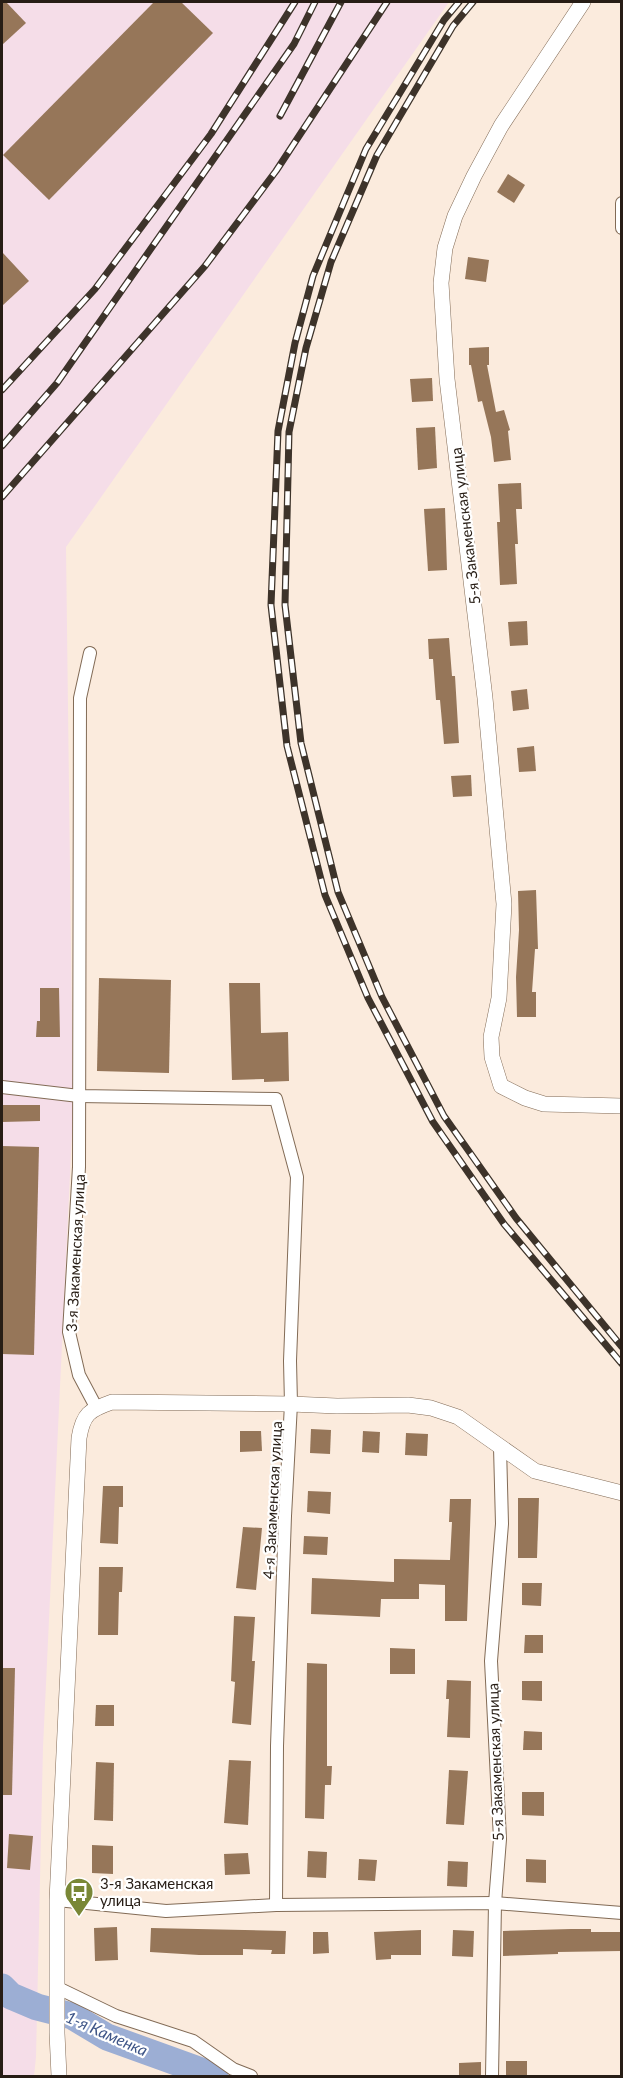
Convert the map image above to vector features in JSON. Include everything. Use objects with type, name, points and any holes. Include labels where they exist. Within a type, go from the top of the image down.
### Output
[{"type":"street","name":"5-я Закаменская улица","points":[[583,2],[501,126],[474,176],[455,216],[445,248],[441,283],[447,379],[484,686],[504,904],[499,998],[490,1037],[492,1057],[501,1086],[525,1098],[544,1104],[621,1106]]},
{"type":"street","points":[[621,203],[621,228]]},
{"type":"street","name":"3-я Закаменская улица","points":[[90,653],[80,698],[79,1167],[69,1332],[78,1375],[96,1407]]},
{"type":"street","points":[[2,1087],[79,1096]]},
{"type":"street","name":"4-я Закаменская улица","points":[[79,1096],[276,1099],[297,1177],[290,1361],[291,1404],[277,1746],[276,1905]]},
{"type":"street","points":[[59,2076],[57,1900],[79,1437],[82,1420],[96,1407],[112,1402],[408,1405],[431,1408],[458,1417],[535,1472],[621,1493]]},
{"type":"street","name":"5-я Закаменская улица","points":[[492,2076],[495,1903],[500,1839],[491,1661],[502,1524],[500,1447]]},
{"type":"street","points":[[57,1900],[166,1911],[276,1905],[495,1903],[621,1913]]},
{"type":"street","points":[[58,1988],[116,2016],[194,2041],[233,2069],[251,2076]]},
{"type":"shaded area","points":[[2,2],[449,2],[66,547],[73,1111],[43,1747],[34,2076],[2,2076]]},
{"type":"building","points":[[2,2],[6,2],[26,23],[2,45]]},
{"type":"building","points":[[154,2],[181,2],[213,33],[49,200],[3,155]]},
{"type":"building","points":[[508,174],[525,185],[514,203],[497,192]]},
{"type":"building","points":[[2,252],[29,281],[2,306]]},
{"type":"building","points":[[468,257],[489,260],[486,282],[465,279]]},
{"type":"building","points":[[489,347],[489,365],[487,365],[496,412],[504,410],[510,430],[508,431],[511,460],[494,462],[491,437],[482,401],[478,402],[471,365],[469,365],[469,348]]},
{"type":"building","points":[[432,378],[433,401],[412,402],[410,379]]},
{"type":"building","points":[[435,427],[437,468],[418,470],[416,428]]},
{"type":"building","points":[[521,483],[522,509],[516,509],[517,584],[500,585],[498,484]]},
{"type":"building","points":[[445,508],[447,570],[428,571],[424,509]]},
{"type":"building","points":[[527,621],[528,645],[510,646],[508,622]]},
{"type":"building","points":[[449,638],[452,676],[455,676],[459,743],[444,744],[440,700],[436,700],[433,659],[429,659],[428,639]]},
{"type":"building","points":[[527,689],[529,709],[513,711],[511,691]]},
{"type":"building","points":[[534,746],[536,771],[519,772],[517,748]]},
{"type":"building","points":[[471,775],[472,796],[453,797],[451,776]]},
{"type":"building","points":[[536,890],[538,949],[535,949],[532,992],[536,992],[536,1017],[517,1017],[518,891]]},
{"type":"building","points":[[99,978],[171,980],[169,1073],[97,1071]]},
{"type":"building","points":[[229,983],[260,983],[261,1033],[288,1032],[289,1081],[232,1080]]},
{"type":"building","points":[[40,988],[59,988],[60,1037],[36,1037],[37,1021],[40,1021]]},
{"type":"building","points":[[2,1105],[40,1105],[40,1121],[2,1122]]},
{"type":"building","points":[[2,1146],[39,1147],[34,1355],[2,1354]]},
{"type":"building","points":[[311,1429],[331,1430],[330,1454],[310,1453]]},
{"type":"building","points":[[240,1431],[261,1431],[262,1451],[240,1452]]},
{"type":"building","points":[[363,1431],[380,1432],[379,1453],[362,1452]]},
{"type":"building","points":[[406,1433],[428,1434],[427,1456],[405,1455]]},
{"type":"building","points":[[103,1486],[123,1486],[123,1507],[119,1507],[118,1544],[100,1543]]},
{"type":"building","points":[[308,1491],[331,1492],[330,1514],[307,1512]]},
{"type":"building","points":[[518,1498],[539,1498],[537,1558],[518,1558]]},
{"type":"building","points":[[450,1499],[471,1499],[467,1621],[445,1621],[445,1585],[419,1584],[419,1599],[381,1599],[380,1617],[311,1614],[312,1578],[394,1582],[394,1559],[450,1560],[452,1522],[449,1522]]},
{"type":"building","points":[[243,1527],[262,1528],[256,1590],[236,1588]]},
{"type":"building","points":[[304,1536],[328,1537],[327,1555],[303,1554]]},
{"type":"building","points":[[99,1567],[123,1567],[122,1592],[119,1592],[118,1635],[98,1635]]},
{"type":"building","points":[[522,1583],[542,1583],[541,1606],[522,1605]]},
{"type":"building","points":[[234,1616],[255,1617],[251,1725],[232,1723],[235,1682],[231,1681]]},
{"type":"building","points":[[525,1635],[543,1635],[543,1653],[524,1653]]},
{"type":"building","points":[[390,1648],[415,1649],[415,1674],[390,1674]]},
{"type":"building","points":[[307,1663],[327,1664],[327,1766],[332,1766],[331,1785],[325,1785],[324,1819],[305,1818]]},
{"type":"building","points":[[2,1668],[15,1668],[12,1795],[2,1795]]},
{"type":"building","points":[[447,1680],[471,1681],[470,1738],[447,1737],[449,1699],[446,1699]]},
{"type":"building","points":[[522,1681],[542,1681],[542,1701],[522,1700]]},
{"type":"building","points":[[96,1705],[114,1705],[114,1726],[95,1726]]},
{"type":"building","points":[[524,1731],[542,1732],[542,1750],[523,1750]]},
{"type":"building","points":[[229,1760],[251,1761],[248,1825],[224,1823]]},
{"type":"building","points":[[96,1762],[114,1763],[113,1821],[94,1820]]},
{"type":"building","points":[[449,1770],[468,1771],[464,1825],[446,1824]]},
{"type":"building","points":[[522,1792],[544,1792],[544,1816],[522,1815]]},
{"type":"building","points":[[9,1834],[33,1836],[30,1870],[7,1868]]},
{"type":"building","points":[[92,1845],[113,1846],[113,1874],[92,1873]]},
{"type":"building","points":[[308,1851],[327,1852],[326,1878],[307,1877]]},
{"type":"building","points":[[248,1853],[250,1874],[225,1875],[224,1854]]},
{"type":"building","points":[[359,1859],[377,1860],[375,1881],[358,1880]]},
{"type":"building","points":[[526,1859],[546,1860],[546,1883],[526,1882]]},
{"type":"building","points":[[448,1861],[468,1862],[467,1887],[447,1886]]},
{"type":"building","points":[[117,1927],[118,1960],[95,1961],[94,1928]]},
{"type":"building","points":[[151,1928],[286,1931],[285,1954],[271,1954],[272,1950],[243,1949],[243,1955],[150,1952]]},
{"type":"building","points":[[571,1929],[621,1932],[621,1951],[503,1956],[503,1931]]},
{"type":"building","points":[[421,1930],[421,1955],[391,1955],[391,1959],[376,1960],[374,1932]]},
{"type":"building","points":[[453,1930],[474,1931],[473,1957],[452,1956]]},
{"type":"building","points":[[313,1932],[328,1932],[329,1953],[313,1954]]},
{"type":"building","points":[[506,2061],[527,2061],[527,2076],[506,2076]]},
{"type":"building","points":[[481,2062],[481,2076],[459,2076],[459,2063]]},
{"type":"waterway","name":"1-я Каменка","points":[[2,1987],[11,1996],[37,2007],[72,2016],[107,2037],[215,2076]]},
{"type":"railway","points":[[2,390],[95,289],[211,134],[295,2]]},
{"type":"railway","points":[[2,446],[57,383],[294,44],[315,2]]},
{"type":"railway","points":[[280,116],[341,2]]},
{"type":"railway","points":[[2,497],[205,266],[276,171],[387,2]]},
{"type":"railway","points":[[459,2],[444,20],[366,149],[313,276],[295,343],[278,431],[271,605],[287,746],[325,895],[368,998],[433,1122],[504,1224],[622,1364]]},
{"type":"railway","points":[[473,2],[453,26],[377,155],[331,262],[306,348],[289,432],[285,605],[301,743],[338,892],[382,997],[444,1116],[516,1218],[622,1347]]},
{"type":"place","name":"3-я Закаменская улица","points":[[79,1918]]}]
